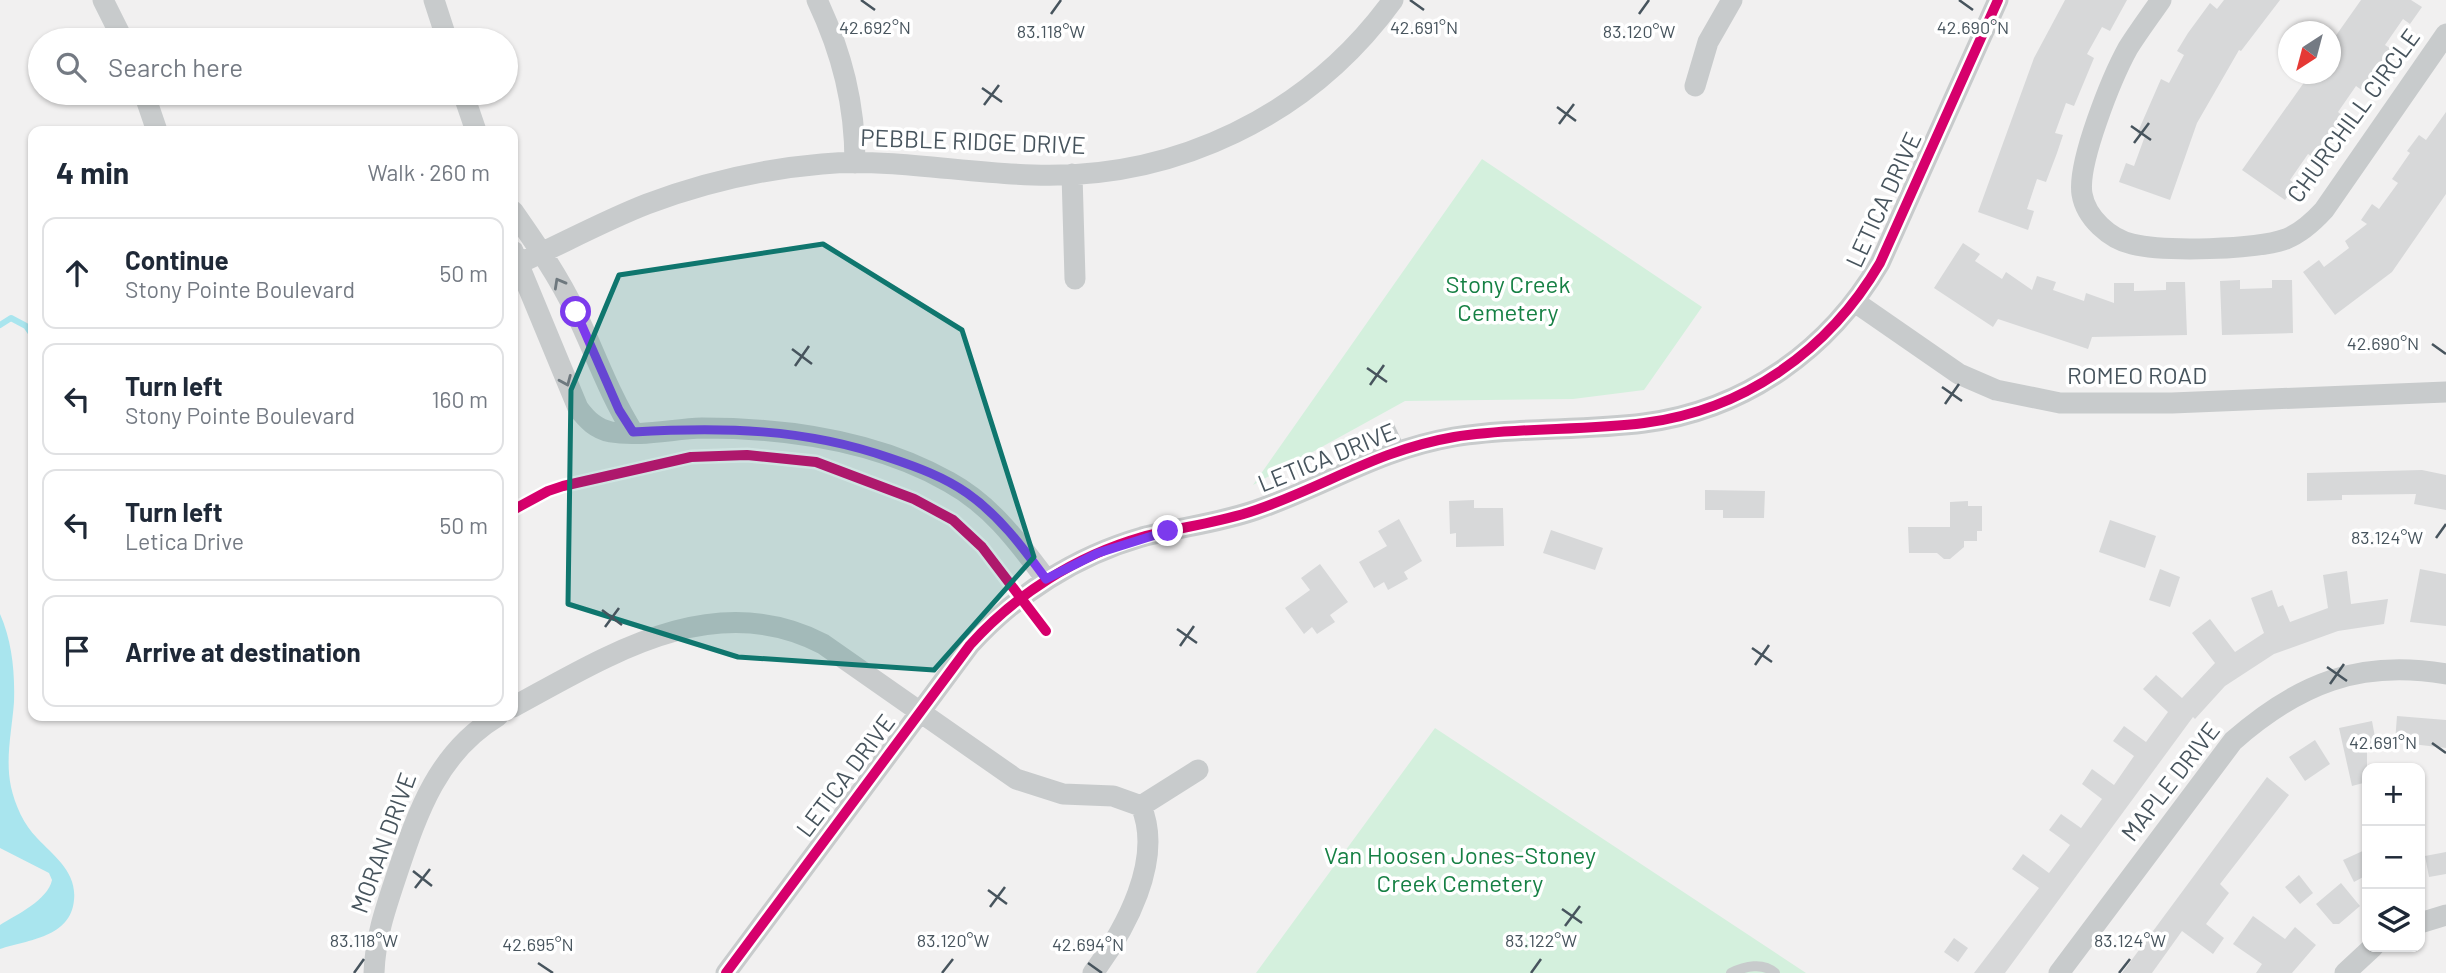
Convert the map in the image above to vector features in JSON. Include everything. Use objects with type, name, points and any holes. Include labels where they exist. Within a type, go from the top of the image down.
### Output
[{"type":"street","points":[[103,0],[116,28]]},
{"type":"street","points":[[434,0],[442,28]]},
{"type":"street","points":[[817,0],[834,37],[846,76],[853,114],[855,163]]},
{"type":"street","name":"PEBBLE RIDGE DRIVE","points":[[518,259],[542,254],[627,212],[691,189],[792,167],[909,163],[1030,175],[1100,172],[1174,158],[1253,125],[1301,94],[1337,64],[1393,0]]},
{"type":"street","points":[[1695,86],[1708,43],[1732,0]]},
{"type":"street","name":"LETICA DRIVE","points":[[726,973],[983,631],[1046,579],[1098,553],[1141,538],[1258,510],[1400,449],[1494,432],[1642,423],[1700,411],[1734,398],[1786,368],[1822,340],[1855,302],[1889,247],[1998,0]]},
{"type":"street","name":"CHURCHILL CIRCLE","points":[[2161,0],[2128,49],[2093,135],[2082,176],[2082,194],[2087,211],[2098,224],[2121,240],[2148,246],[2258,245],[2286,239],[2305,228],[2324,210],[2446,34]]},
{"type":"street","points":[[148,105],[155,126]]},
{"type":"street","points":[[467,105],[474,126]]},
{"type":"street","points":[[1072,174],[1075,279]]},
{"type":"street","points":[[518,218],[576,312],[619,410],[633,432]]},
{"type":"street","points":[[518,269],[578,408],[598,428],[613,432],[699,428],[782,432],[840,442],[916,467],[948,481],[984,506],[1002,523],[1046,579]]},
{"type":"street","name":"ROMEO ROAD","points":[[1855,302],[1959,374],[1996,390],[2050,402],[2172,403],[2446,392]]},
{"type":"street","points":[[518,704],[659,634],[705,622],[736,621],[775,626],[809,637],[846,659],[1016,779],[1063,794],[1113,796],[1141,806]]},
{"type":"street","name":"MAPLE DRIVE","points":[[2059,973],[2233,741],[2259,719],[2313,687],[2351,672],[2388,668],[2446,674]]},
{"type":"street","name":"MORAN DRIVE","points":[[374,973],[380,927],[425,796],[448,758],[491,721]]},
{"type":"street","points":[[1141,806],[1198,770]]},
{"type":"street","points":[[1093,973],[1123,929],[1139,888],[1147,830],[1141,806]]},
{"type":"street","points":[[2425,921],[2446,915]]},
{"type":"street","points":[[2345,973],[2368,952]]},
{"type":"lane","points":[[1389,425],[1400,449]]},
{"type":"lane","points":[[1731,973],[1753,966],[1769,967],[1775,973]]},
{"type":"highlighted area","points":[[823,244],[962,330],[1034,557],[934,670],[738,657],[568,604],[571,390],[619,275]]},
{"type":"green space","name":"Stony Creek Cemetery","points":[[1482,159],[1702,307],[1644,390],[1573,399],[1405,401],[1253,485]]},
{"type":"green space","name":"Van Hoosen Jones-Stoney Creek Cemetery","points":[[1435,728],[1806,973],[1256,973]]},
{"type":"water","points":[[0,614],[10,646],[13,668],[14,702],[9,744],[9,776],[13,794],[28,827],[68,873],[74,890],[74,900],[71,912],[57,929],[35,939],[0,949],[0,925],[38,900],[52,880],[49,873],[0,848]]},
{"type":"building","points":[[2065,0],[2127,0],[2110,31],[2102,27],[2087,54],[2094,58],[2074,106],[2066,103],[2055,133],[2063,135],[2057,153],[2046,182],[2037,179],[2027,209],[2034,211],[2028,230],[1978,212],[2034,58]]},
{"type":"building","points":[[2224,0],[2280,0],[2241,51],[2239,50],[2197,123],[2170,200],[2119,182],[2126,163],[2134,166],[2145,136],[2137,134],[2161,79],[2169,83],[2184,55],[2177,51],[2210,3],[2217,9]]},
{"type":"building","points":[[2361,0],[2411,0],[2422,7],[2410,24],[2403,19],[2385,45],[2391,49],[2375,75],[2363,91],[2356,86],[2338,112],[2344,117],[2316,159],[2308,154],[2290,180],[2296,184],[2285,200],[2242,170],[2303,84],[2341,84],[2341,28]]},
{"type":"building","points":[[2446,112],[2446,194],[2392,272],[2335,315],[2303,272],[2319,260],[2324,267],[2349,248],[2345,241],[2367,224],[2361,220],[2372,204],[2379,209],[2398,183],[2392,179],[2410,153],[2407,151],[2419,135],[2426,140]]},
{"type":"building","points":[[1963,243],[1980,254],[1975,261],[2002,279],[2006,272],[2032,290],[2037,276],[2056,282],[2053,290],[2084,301],[2086,293],[2114,303],[2114,283],[2134,283],[2134,291],[2166,290],[2166,282],[2185,282],[2187,335],[2092,337],[2088,349],[1998,319],[1993,327],[1934,288]]},
{"type":"building","points":[[2240,280],[2240,289],[2272,288],[2272,280],[2292,280],[2293,333],[2222,335],[2220,281]]},
{"type":"building","points":[[2422,470],[2446,475],[2446,510],[2414,504],[2416,494],[2342,495],[2342,500],[2307,501],[2307,473]]},
{"type":"building","points":[[1705,490],[1765,491],[1764,518],[1723,518],[1723,510],[1705,510]]},
{"type":"building","points":[[1474,500],[1474,508],[1503,508],[1504,546],[1456,547],[1456,533],[1450,534],[1449,501]]},
{"type":"building","points":[[1968,501],[1968,506],[1982,506],[1982,531],[1977,531],[1977,541],[1964,541],[1964,547],[1950,559],[1944,559],[1937,553],[1909,553],[1908,527],[1950,527],[1950,502]]},
{"type":"building","points":[[1399,519],[1422,561],[1404,572],[1408,579],[1388,590],[1384,582],[1374,588],[1359,562],[1387,546],[1378,531]]},
{"type":"building","points":[[2110,520],[2156,536],[2145,568],[2099,552]]},
{"type":"building","points":[[1551,530],[1603,548],[1595,570],[1543,553]]},
{"type":"building","points":[[1320,564],[1348,602],[1330,615],[1335,622],[1317,634],[1312,627],[1304,634],[1285,608],[1310,590],[1301,578]]},
{"type":"building","points":[[2160,569],[2180,577],[2170,607],[2149,600]]},
{"type":"building","points":[[2420,569],[2446,574],[2446,626],[2410,622]]},
{"type":"building","points":[[2347,571],[2351,604],[2388,599],[2384,624],[2338,631],[2274,654],[2225,686],[2195,719],[2193,717],[2005,973],[1974,973],[2039,888],[2012,869],[2023,854],[2049,873],[2070,845],[2049,830],[2061,814],[2081,828],[2102,799],[2082,784],[2092,769],[2114,785],[2134,756],[2113,741],[2124,726],[2146,742],[2168,712],[2143,689],[2156,675],[2182,698],[2215,663],[2192,633],[2210,619],[2235,652],[2264,633],[2251,598],[2272,590],[2278,607],[2283,605],[2290,622],[2328,608],[2323,575]]},
{"type":"building","points":[[2397,716],[2446,720],[2446,748],[2395,742]]},
{"type":"building","points":[[2372,721],[2377,748],[2367,750],[2367,763],[2362,763],[2362,783],[2352,786],[2339,728]]},
{"type":"building","points":[[2315,740],[2330,764],[2305,781],[2289,757]]},
{"type":"building","points":[[2267,777],[2289,795],[2220,884],[2229,893],[2206,924],[2224,938],[2213,954],[2182,931],[2152,973],[2122,973]]},
{"type":"building","points":[[2362,851],[2362,878],[2354,882],[2343,860]]},
{"type":"building","points":[[2446,852],[2446,874],[2429,877],[2425,856]]},
{"type":"building","points":[[2299,875],[2313,893],[2300,904],[2285,887]]},
{"type":"building","points":[[2341,883],[2360,906],[2339,924],[2333,924],[2316,904]]},
{"type":"building","points":[[2253,916],[2285,939],[2295,927],[2316,945],[2292,973],[2256,973],[2262,964],[2233,944]]},
{"type":"building","points":[[1954,938],[1968,948],[1958,962],[1944,952]]},
{"type":"waterway","points":[[0,325],[11,318],[28,329]]},
{"type":"cycle path","points":[[726,973],[970,645],[1007,609],[1048,579],[1118,545],[1256,510],[1376,459],[1427,443],[1477,434],[1644,423],[1681,416],[1750,390],[1781,371],[1836,323],[1880,263],[1998,0]]},
{"type":"cycle path","points":[[518,507],[563,486],[691,457],[747,455],[816,462],[914,499],[953,520],[982,547],[1046,631]]},
{"type":"route","points":[[576,312],[619,410],[633,432],[699,428],[746,429],[840,442],[875,452],[948,481],[968,494],[1002,523],[1046,579],[1098,553],[1168,531]]}]
